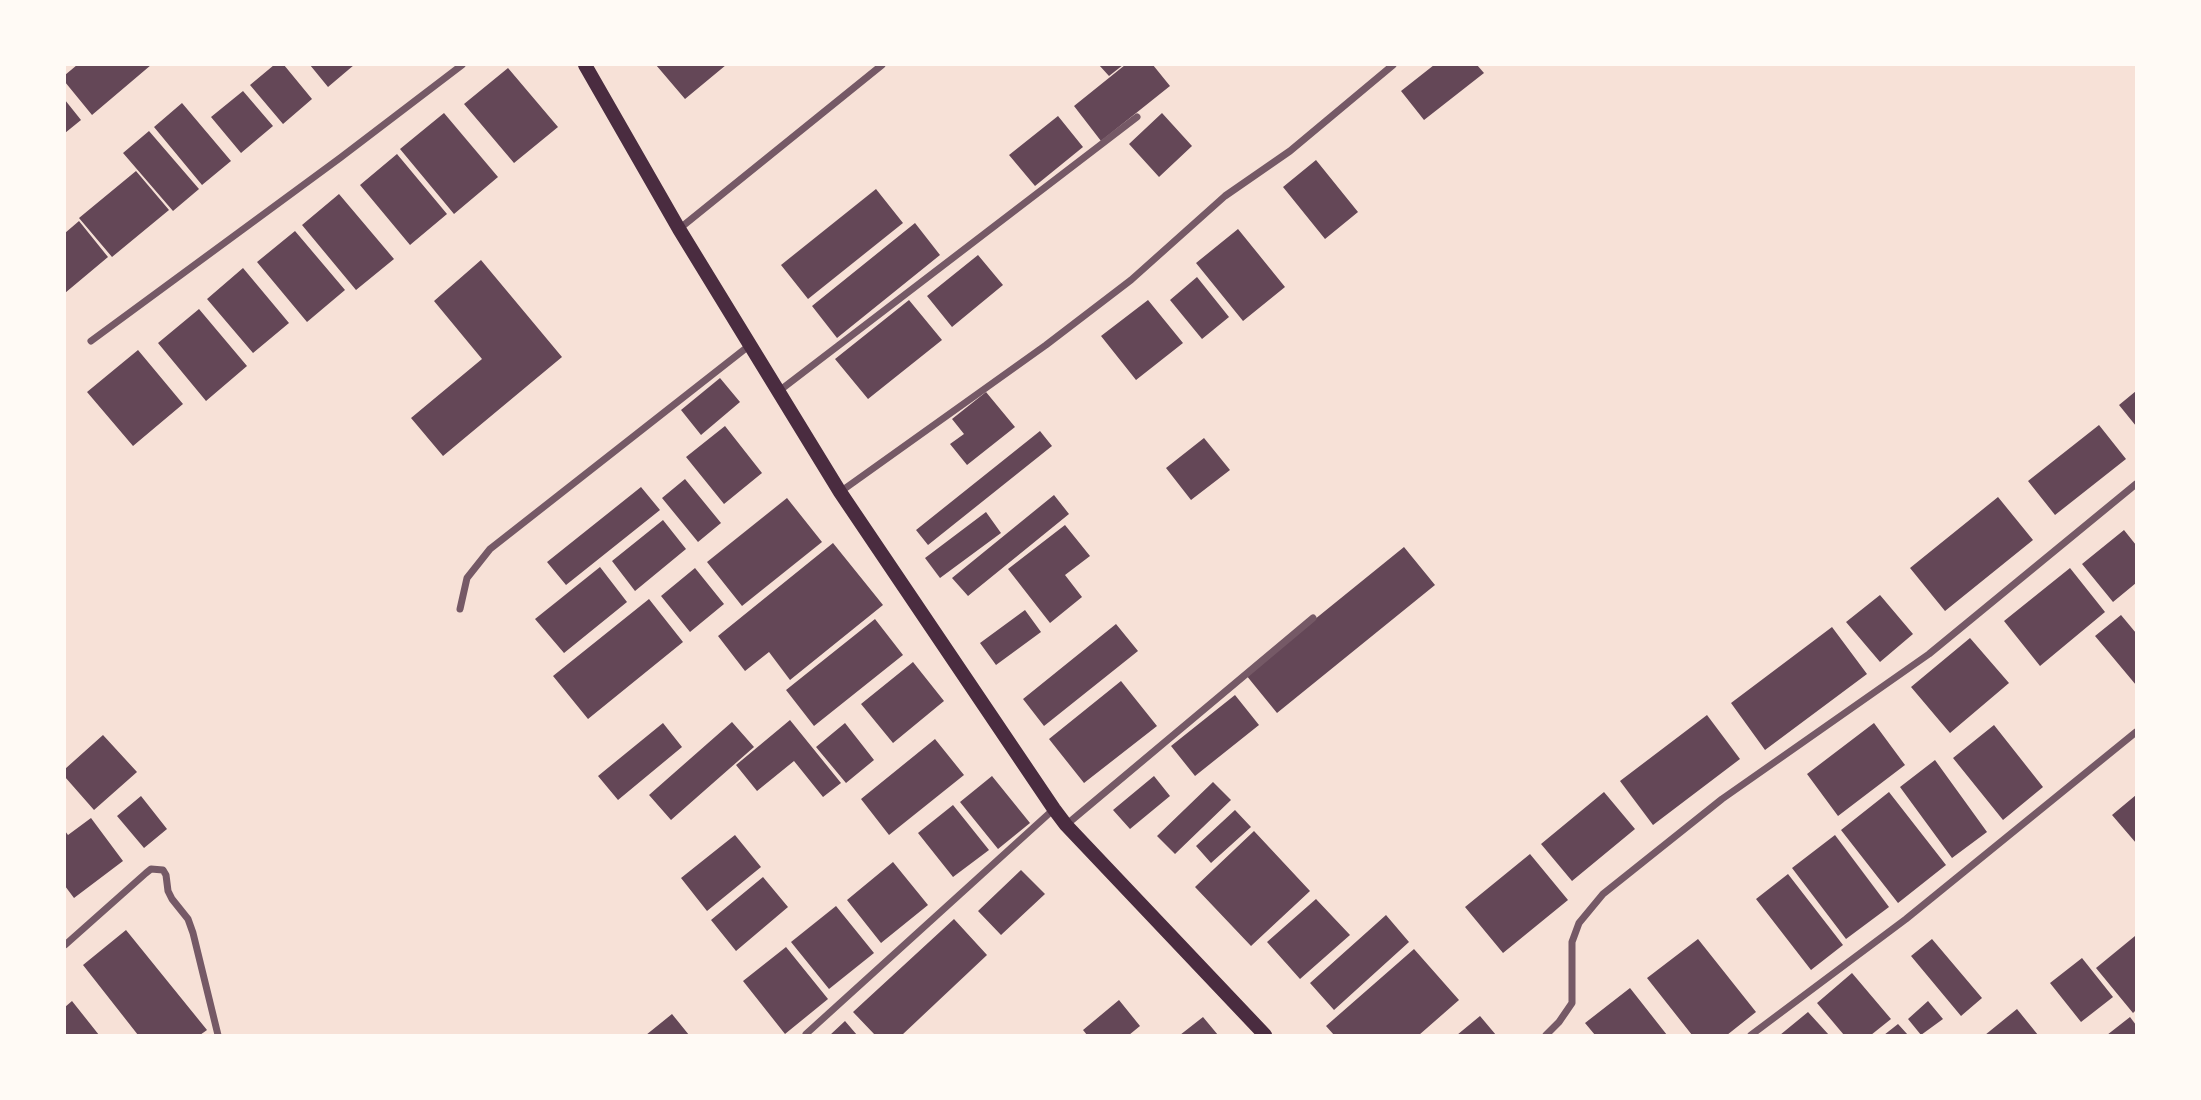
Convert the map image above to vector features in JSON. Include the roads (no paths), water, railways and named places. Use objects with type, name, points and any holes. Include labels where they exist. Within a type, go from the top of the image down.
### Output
[{"type":"main road","points":[[585,65],[680,229],[841,492],[1054,809],[1066,825],[1265,1035]]},
{"type":"street","points":[[91,341],[330,166],[462,65]]},
{"type":"street","points":[[680,229],[882,65]]},
{"type":"street","points":[[841,492],[1046,345],[1131,280],[1226,196],[1290,151],[1393,65]]},
{"type":"street","points":[[779,391],[1137,117]]},
{"type":"street","points":[[460,609],[467,578],[490,549],[750,345]]},
{"type":"street","points":[[1546,1035],[1572,1003],[1572,942],[1579,923],[1603,894],[1722,799],[1929,653],[2136,484]]},
{"type":"street","points":[[1066,825],[1313,618]]},
{"type":"street","points":[[1751,1035],[1906,919],[2136,732]]},
{"type":"street","points":[[806,1034],[1054,809]]},
{"type":"street","points":[[65,945],[151,869],[163,870],[168,891],[188,919],[193,933],[218,1035]]}]
